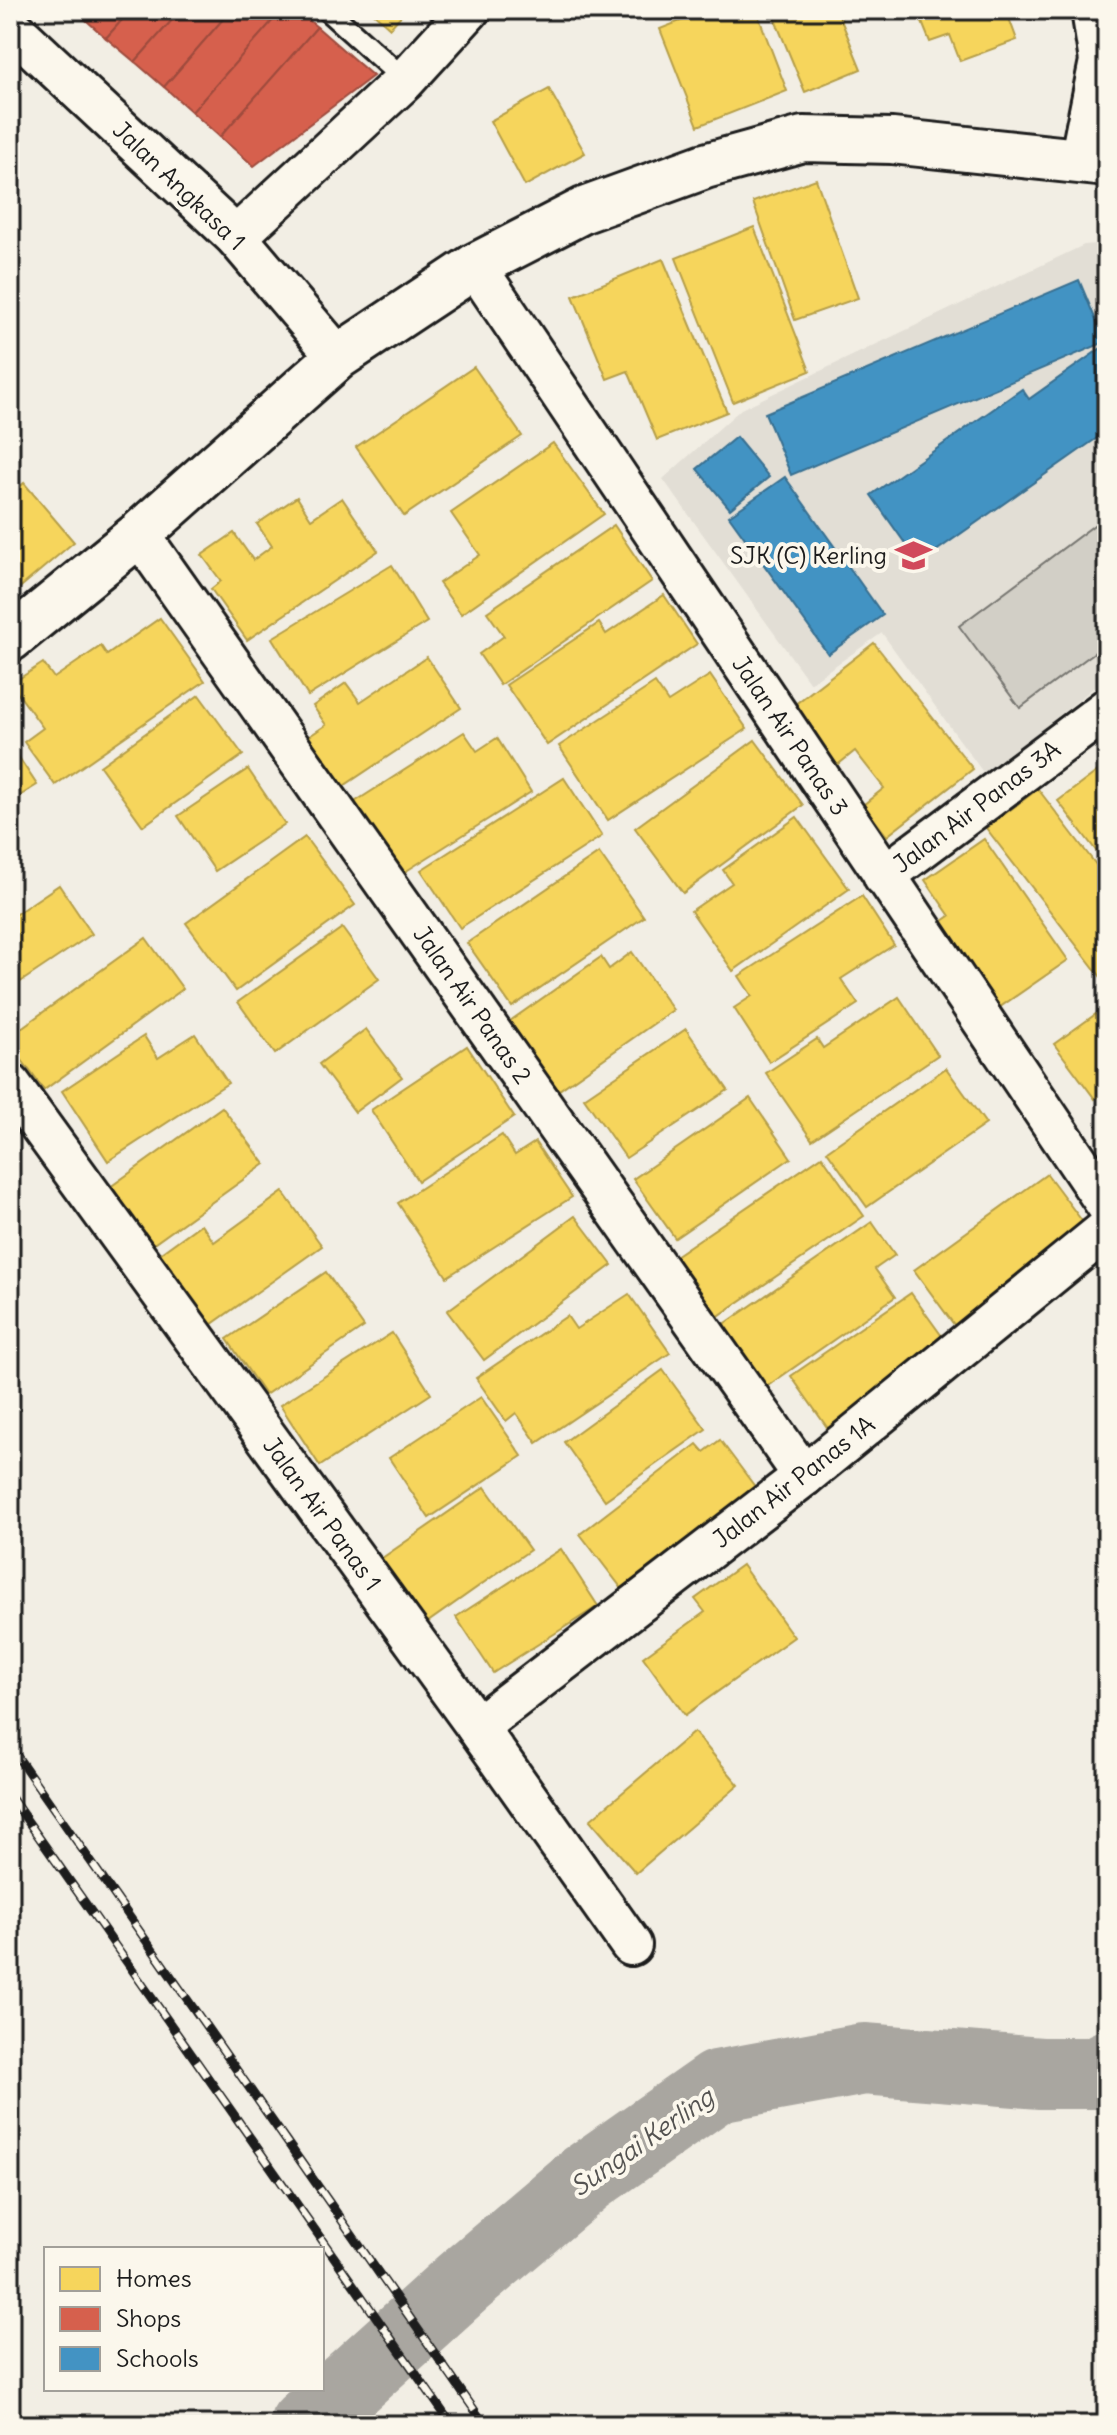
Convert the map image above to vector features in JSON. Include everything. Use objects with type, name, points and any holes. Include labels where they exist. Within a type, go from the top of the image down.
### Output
[{"type":"street","points":[[236,237],[405,80],[469,10]]},
{"type":"street","points":[[10,639],[139,534],[338,357],[475,266],[584,210],[705,166],[803,139],[892,141],[1094,163],[1100,61],[1092,10]]},
{"type":"street","name":"Jalan Angkasa 1","points":[[10,26],[236,237],[338,357]]},
{"type":"street","name":"Jalan Air Panas 3","points":[[475,266],[1107,1205]]},
{"type":"street","name":"Jalan Air Panas 2","points":[[139,534],[804,1476]]},
{"type":"street","name":"Jalan Air Panas 3A","points":[[884,876],[1107,709]]},
{"type":"street","name":"Jalan Air Panas 1","points":[[10,1084],[477,1727],[631,1945]]},
{"type":"street","name":"Jalan Air Panas 1A","points":[[477,1727],[804,1476],[1107,1229]]},
{"type":"lane","points":[[327,10],[405,80]]},
{"type":"shaded area","name":"SJK (C) Kerling","points":[[1107,243],[1107,677],[985,775],[882,633],[810,683],[663,479],[741,409],[1084,245]]},
{"type":"shaded area","points":[[1101,520],[1107,528],[1107,643],[1020,708],[959,626]]},
{"type":"building: Homes","points":[[370,10],[406,10],[390,28]]},
{"type":"building: Homes","points":[[708,10],[756,10],[787,91],[698,126],[660,29]]},
{"type":"building: Homes","points":[[771,10],[837,10],[861,69],[805,92]]},
{"type":"building: Homes","points":[[917,10],[1006,10],[1017,40],[960,61],[950,35],[930,42]]},
{"type":"building: Homes","points":[[549,89],[585,153],[525,186],[490,121]]},
{"type":"building: Homes","points":[[816,179],[858,298],[795,320],[753,202]]},
{"type":"building: Homes","points":[[754,227],[810,371],[733,402],[676,258]]},
{"type":"building: Homes","points":[[663,259],[727,412],[657,440],[628,371],[607,379],[573,296]]},
{"type":"building: Homes","points":[[474,367],[522,436],[404,516],[356,447]]},
{"type":"building: Homes","points":[[553,443],[604,514],[461,614],[439,583],[480,555],[451,513]]},
{"type":"building: Homes","points":[[24,483],[74,542],[10,596],[10,495]]},
{"type":"building: Homes","points":[[297,497],[311,519],[342,498],[378,551],[247,640],[211,589],[221,581],[202,555],[234,533],[253,560],[272,546],[257,524]]},
{"type":"building: Homes","points":[[614,525],[652,581],[500,685],[479,654],[504,636],[487,612]]},
{"type":"building: Homes","points":[[392,565],[427,622],[308,696],[272,638]]},
{"type":"building: Homes","points":[[664,595],[697,644],[547,745],[506,685],[599,623],[606,634]]},
{"type":"building: Homes","points":[[160,618],[205,681],[55,785],[24,742],[43,728],[11,684],[43,663],[54,678],[101,646],[107,655]]},
{"type":"building: Homes","points":[[874,643],[973,769],[887,836],[863,805],[884,788],[855,751],[835,767],[789,709]]},
{"type":"building: Homes","points":[[427,657],[461,708],[342,787],[308,737],[326,725],[313,706],[346,683],[360,702]]},
{"type":"building: Homes","points":[[710,675],[747,729],[608,820],[559,746],[655,683],[668,702]]},
{"type":"building: Homes","points":[[199,695],[243,755],[143,826],[100,766]]},
{"type":"building: Homes","points":[[464,732],[477,751],[497,738],[531,792],[400,875],[353,803]]},
{"type":"building: Homes","points":[[755,740],[803,805],[683,893],[635,828]]},
{"type":"building: Homes","points":[[10,744],[37,785],[10,802]]},
{"type":"building: Homes","points":[[1107,764],[1107,865],[1058,801]]},
{"type":"building: Homes","points":[[248,769],[285,824],[215,871],[178,816]]},
{"type":"building: Homes","points":[[564,778],[602,836],[460,928],[421,870]]},
{"type":"building: Homes","points":[[1038,789],[1107,879],[1107,978],[1104,981],[986,828]]},
{"type":"building: Homes","points":[[797,817],[849,889],[733,971],[691,911],[732,883],[723,870]]},
{"type":"building: Homes","points":[[305,837],[355,905],[236,991],[186,923]]},
{"type":"building: Homes","points":[[984,839],[1068,960],[1000,1007],[940,923],[950,916],[925,880]]},
{"type":"building: Homes","points":[[599,853],[644,917],[512,1007],[467,943]]},
{"type":"building: Homes","points":[[59,885],[92,934],[10,989],[10,918]]},
{"type":"building: Homes","points":[[862,896],[894,945],[841,979],[858,1004],[769,1062],[734,1008],[752,996],[739,976]]},
{"type":"building: Homes","points":[[342,928],[379,979],[275,1054],[238,1002]]},
{"type":"building: Homes","points":[[146,938],[183,989],[44,1090],[10,1044],[10,1036]]},
{"type":"building: Homes","points":[[632,952],[673,1010],[549,1097],[500,1028],[601,957],[609,969]]},
{"type":"building: Homes","points":[[899,997],[938,1055],[812,1140],[766,1073],[817,1039],[823,1048]]},
{"type":"building: Homes","points":[[1107,1006],[1107,1090],[1095,1099],[1054,1044]]},
{"type":"building: Homes","points":[[366,1029],[402,1077],[355,1112],[319,1064]]},
{"type":"building: Homes","points":[[686,1029],[728,1090],[626,1158],[584,1098]]},
{"type":"building: Homes","points":[[195,1034],[228,1083],[108,1161],[62,1091],[144,1036],[158,1058]]},
{"type":"building: Homes","points":[[467,1046],[514,1117],[418,1181],[371,1110]]},
{"type":"building: Homes","points":[[946,1068],[986,1124],[867,1207],[827,1151]]},
{"type":"building: Homes","points":[[750,1098],[791,1158],[675,1238],[633,1179]]},
{"type":"building: Homes","points":[[222,1107],[265,1164],[148,1248],[106,1190]]},
{"type":"building: Homes","points":[[502,1135],[515,1155],[535,1142],[572,1197],[447,1277],[398,1203]]},
{"type":"building: Homes","points":[[822,1156],[864,1216],[717,1317],[675,1256]]},
{"type":"building: Homes","points":[[1047,1174],[1091,1233],[958,1330],[914,1270]]},
{"type":"building: Homes","points":[[283,1192],[322,1246],[205,1329],[154,1258],[201,1224],[214,1242]]},
{"type":"building: Homes","points":[[575,1216],[612,1265],[484,1360],[447,1311]]},
{"type":"building: Homes","points":[[872,1222],[895,1255],[875,1269],[895,1297],[766,1387],[723,1325]]},
{"type":"building: Homes","points":[[326,1272],[364,1327],[265,1395],[227,1339]]},
{"type":"building: Homes","points":[[911,1293],[949,1346],[829,1430],[791,1376]]},
{"type":"building: Homes","points":[[629,1294],[670,1353],[537,1443],[516,1413],[506,1421],[476,1378],[567,1316],[576,1329]]},
{"type":"building: Homes","points":[[392,1333],[431,1394],[320,1466],[280,1405]]},
{"type":"building: Homes","points":[[663,1370],[706,1429],[605,1500],[564,1442]]},
{"type":"building: Homes","points":[[481,1397],[522,1456],[429,1518],[389,1458]]},
{"type":"building: Homes","points":[[720,1440],[756,1488],[623,1590],[580,1534],[697,1444],[704,1452]]},
{"type":"building: Homes","points":[[485,1487],[530,1550],[418,1629],[372,1565]]},
{"type":"building: Homes","points":[[561,1549],[598,1606],[493,1673],[456,1617]]},
{"type":"building: Homes","points":[[742,1565],[794,1637],[685,1715],[643,1657],[705,1612],[695,1599]]},
{"type":"building: Homes","points":[[694,1732],[739,1785],[636,1873],[590,1820]]},
{"type":"building: Shops","points":[[81,10],[131,10],[106,38],[78,13]]},
{"type":"building: Shops","points":[[131,10],[181,10],[135,62],[106,38]]},
{"type":"building: Shops","points":[[181,10],[231,10],[164,87],[135,62]]},
{"type":"building: Shops","points":[[231,10],[282,10],[192,112],[164,87]]},
{"type":"building: Shops","points":[[282,10],[297,10],[317,27],[220,137],[192,112]]},
{"type":"building: Shops","points":[[317,27],[373,76],[254,166],[220,137]]},
{"type":"building: Schools","points":[[1079,280],[1105,342],[791,475],[765,413]]},
{"type":"building: Schools","points":[[1107,344],[1107,431],[919,563],[871,495],[1022,389],[1029,399]]},
{"type":"building: Schools","points":[[736,437],[769,477],[730,509],[697,469]]},
{"type":"building: Schools","points":[[785,477],[883,615],[828,654],[729,516]]},
{"type":"waterway","name":"Sungai Kerling","points":[[305,2425],[462,2283],[586,2178],[717,2086],[864,2059],[1041,2073],[1095,2073],[1107,2066]]},
{"type":"railway","points":[[10,1746],[485,2425]]},
{"type":"railway","points":[[10,1796],[452,2425]]},
{"type":"place","name":"SJK (C) Kerling","points":[[913,556]]}]
